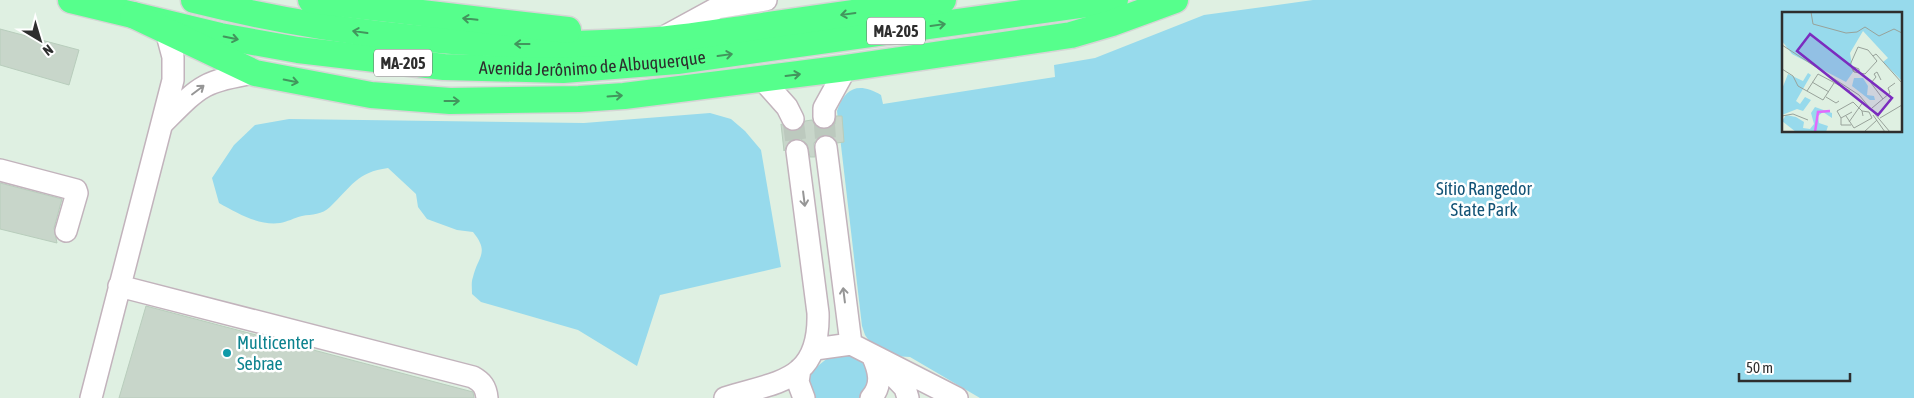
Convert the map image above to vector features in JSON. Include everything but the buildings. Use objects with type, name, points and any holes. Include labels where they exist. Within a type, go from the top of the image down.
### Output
[{"type":"main road","name":"Avenida Jerônimo de Albuquerque","points":[[70,0],[259,44],[444,68],[563,70],[677,62],[1123,7]]},
{"type":"main road","name":"Avenida Jerônimo de Albuquerque","points":[[194,0],[303,24],[458,42],[565,45],[658,40],[912,2],[943,0]]},
{"type":"main road","name":"Avenida Jerônimo de Albuquerque","points":[[310,0],[373,4],[658,40]]},
{"type":"main road","points":[[166,31],[255,73],[372,95],[450,101],[588,98],[762,79],[1063,37],[1123,7],[1175,0]]},
{"type":"main road","name":"MA-205","points":[[133,15],[166,31]]},
{"type":"street","points":[[658,40],[718,8],[766,0]]},
{"type":"street","points":[[91,398],[173,80],[173,57],[166,31]]},
{"type":"street","points":[[824,116],[824,108],[846,68]]},
{"type":"street","points":[[163,123],[204,86],[218,79],[255,73]]},
{"type":"street","points":[[762,79],[786,107],[793,119]]},
{"type":"street","points":[[826,147],[850,344]]},
{"type":"street","points":[[725,398],[774,385],[800,369],[815,349],[819,328],[818,313],[797,151]]},
{"type":"street","points":[[0,170],[76,190],[77,193],[66,231]]},
{"type":"street","points":[[119,286],[473,377],[483,384],[487,398]]},
{"type":"street","points":[[815,349],[850,344],[957,398]]},
{"type":"street","points":[[872,355],[897,378],[905,388],[908,398]]},
{"type":"street","points":[[871,398],[876,392],[880,377],[872,355]]},
{"type":"street","points":[[790,395],[798,382],[800,369]]},
{"type":"green space","name":"Sítio Rangedor State Park","points":[[1313,0],[1914,0],[1914,398],[980,398],[910,357],[894,356],[872,345],[865,335],[862,326],[837,111],[844,97],[854,89],[866,89],[881,95],[883,104],[1055,77],[1054,65],[1095,58],[1204,15]]},
{"type":"green space","points":[[710,113],[731,119],[745,131],[761,150],[781,267],[660,295],[637,366],[578,330],[481,302],[472,294],[472,279],[482,250],[478,239],[473,232],[457,230],[427,219],[418,207],[416,194],[388,168],[377,170],[362,177],[324,212],[280,223],[256,221],[219,203],[212,178],[234,145],[255,125],[289,119],[584,123]]},
{"type":"green space","points":[[848,354],[858,357],[868,365],[868,391],[860,398],[815,398],[808,386],[809,373],[829,357]]},
{"type":"tunnel","points":[[824,117],[826,147]]},
{"type":"tunnel","points":[[793,119],[797,151]]},
{"type":"place","name":"Multicenter Sebrae","points":[[227,353]]}]
